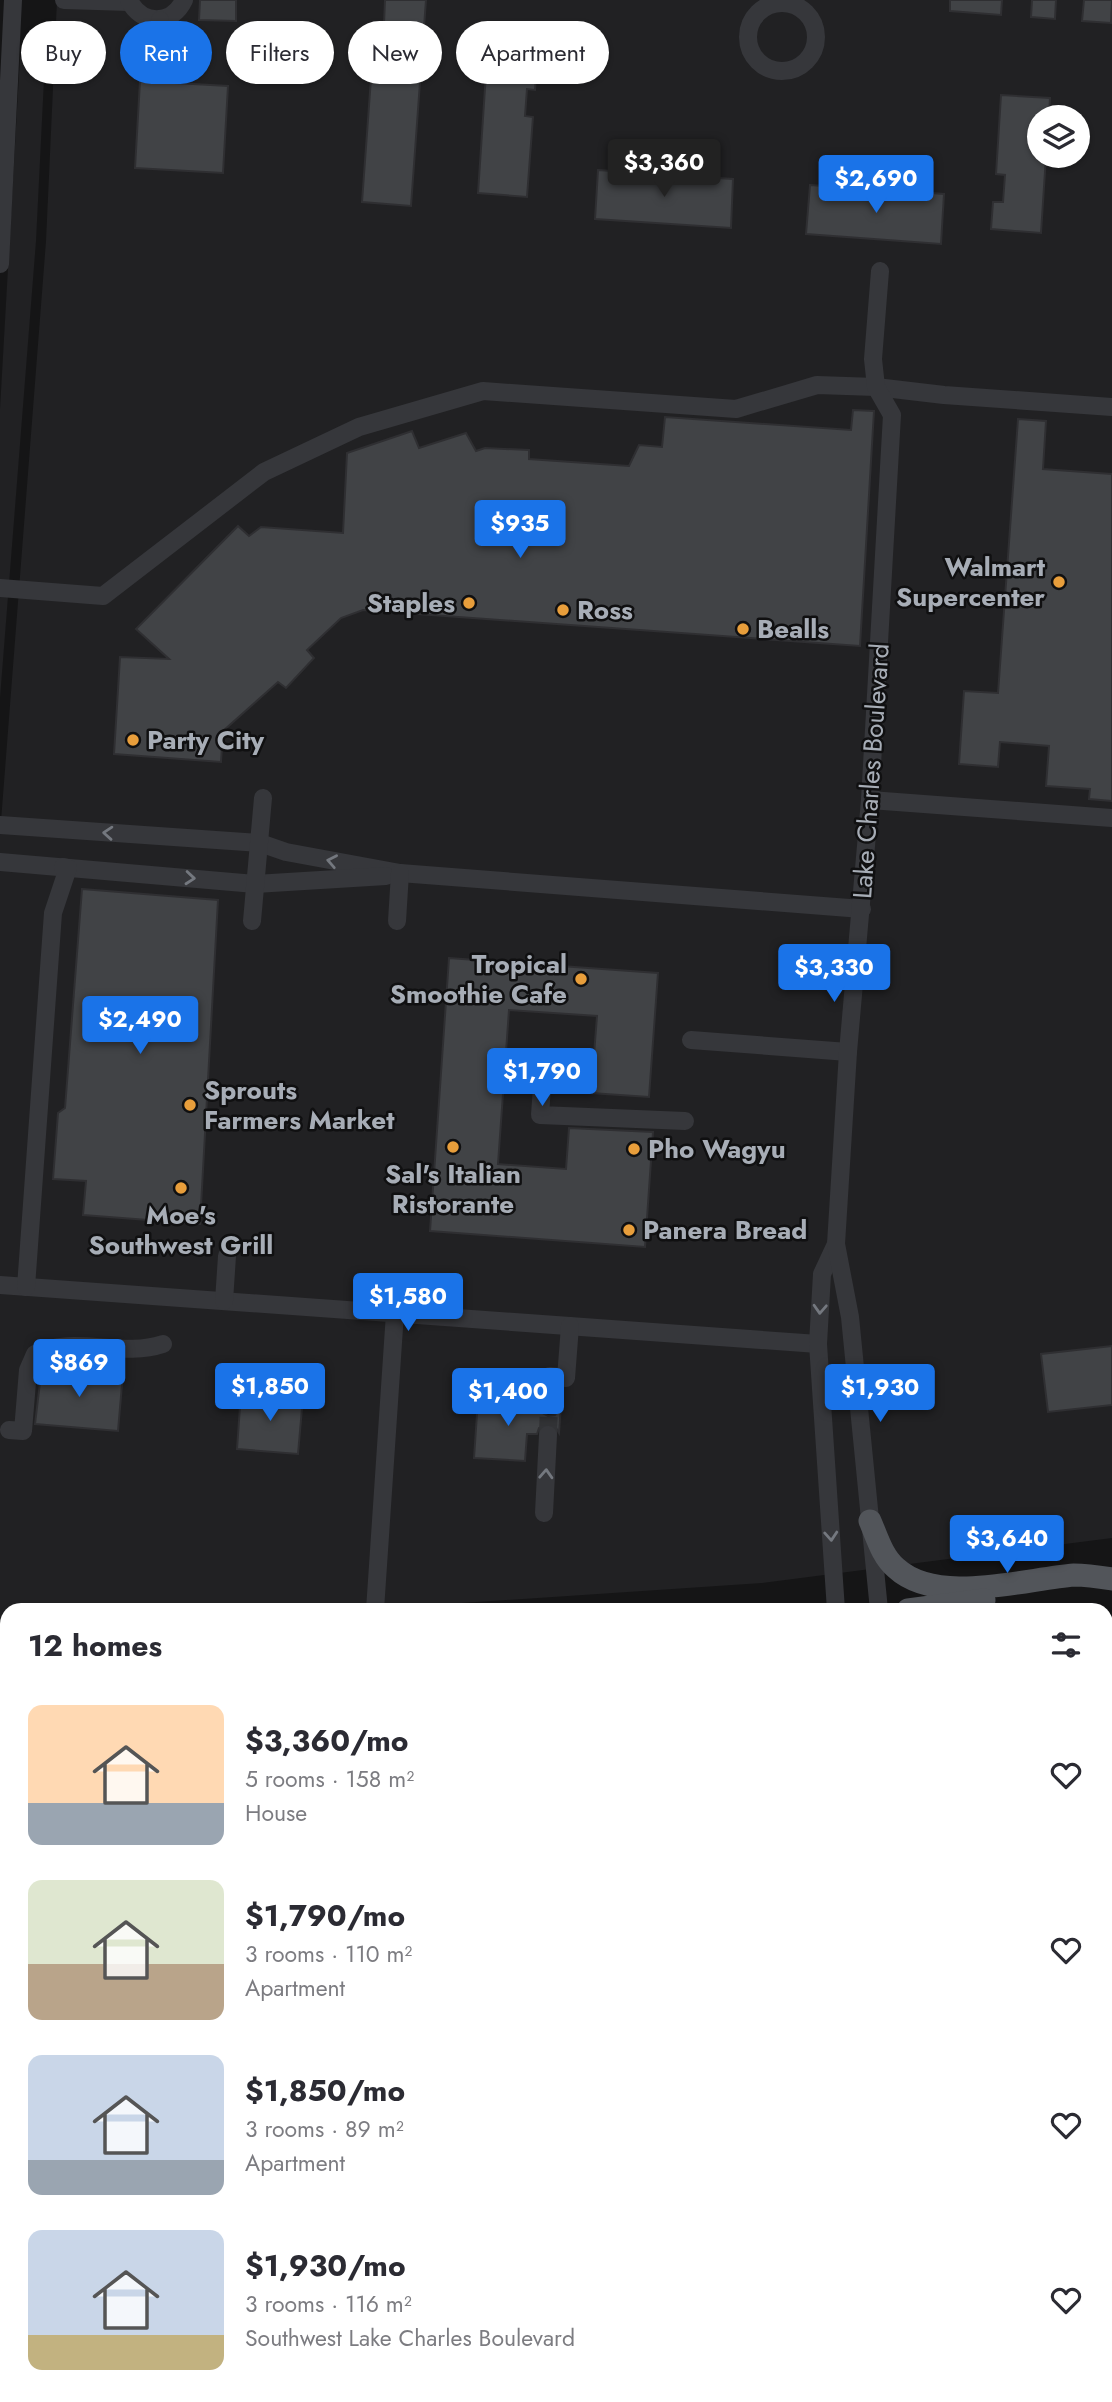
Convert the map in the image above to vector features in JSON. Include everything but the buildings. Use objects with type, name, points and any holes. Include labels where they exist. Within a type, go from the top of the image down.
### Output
[{"type":"main road","points":[[870,1521],[882,1550],[897,1570],[937,1586],[964,1588],[1077,1575],[1112,1581]]},
{"type":"main road","points":[[957,1603],[1112,1581]]},
{"type":"street","points":[[0,264],[13,0]]},
{"type":"street","points":[[64,0],[129,1],[142,16],[160,20],[178,11],[184,0]]},
{"type":"street","points":[[876,387],[873,359],[880,271]]},
{"type":"street","points":[[0,588],[103,596],[264,472],[359,427],[483,391],[736,409],[817,385],[876,387],[944,395],[1112,407]]},
{"type":"street","name":"Lake Charles Boulevard","points":[[836,1244],[848,1052],[870,800],[892,415],[876,387]]},
{"type":"street","points":[[253,921],[264,798]]},
{"type":"street","points":[[870,800],[1112,818]]},
{"type":"street","points":[[0,825],[260,843],[286,852],[400,873],[862,909]]},
{"type":"street","points":[[0,862],[255,884],[317,878],[360,879],[400,873]]},
{"type":"street","points":[[26,1287],[54,913],[65,867]]},
{"type":"street","points":[[397,921],[400,873]]},
{"type":"street","points":[[691,1040],[848,1052]]},
{"type":"street","points":[[544,1059],[540,1115],[685,1121]]},
{"type":"street","points":[[836,1244],[822,1274],[818,1344],[836,1603]]},
{"type":"street","points":[[836,1244],[850,1318],[878,1603]]},
{"type":"street","points":[[224,1301],[227,1256]]},
{"type":"street","points":[[0,1285],[818,1344]]},
{"type":"street","points":[[375,1603],[395,1312]]},
{"type":"street","points":[[549,1405],[550,1376],[566,1378],[570,1326]]},
{"type":"street","points":[[9,1430],[23,1431],[28,1370],[35,1354],[50,1346],[143,1351],[163,1344]]},
{"type":"street","points":[[544,1513],[548,1435]]},
{"type":"shaded area","points":[[57,0],[1112,0],[1112,1538],[762,1583],[463,1603],[0,1603],[0,834],[46,241],[53,84],[106,84],[106,21],[56,21]]},
{"type":"shaded area","points":[[20,57],[21,84],[44,84],[36,241],[0,698],[0,409]]},
{"type":"tunnel","points":[[548,1435],[549,1405]]},
{"type":"place","name":"Walmart Supercenter","points":[[1059,582]]},
{"type":"place","name":"Staples","points":[[469,603]]},
{"type":"place","name":"Ross","points":[[563,610]]},
{"type":"place","name":"Bealls","points":[[743,629]]},
{"type":"place","name":"Party City","points":[[133,740]]},
{"type":"place","name":"Tropical Smoothie Cafe","points":[[581,979]]},
{"type":"place","name":"Sprouts Farmers Market","points":[[190,1105]]},
{"type":"place","name":"Sal's Italian Ristorante","points":[[453,1147]]},
{"type":"place","name":"Pho Wagyu","points":[[634,1149]]},
{"type":"place","name":"Moe's Southwest Grill","points":[[181,1188]]},
{"type":"place","name":"Panera Bread","points":[[629,1230]]}]
